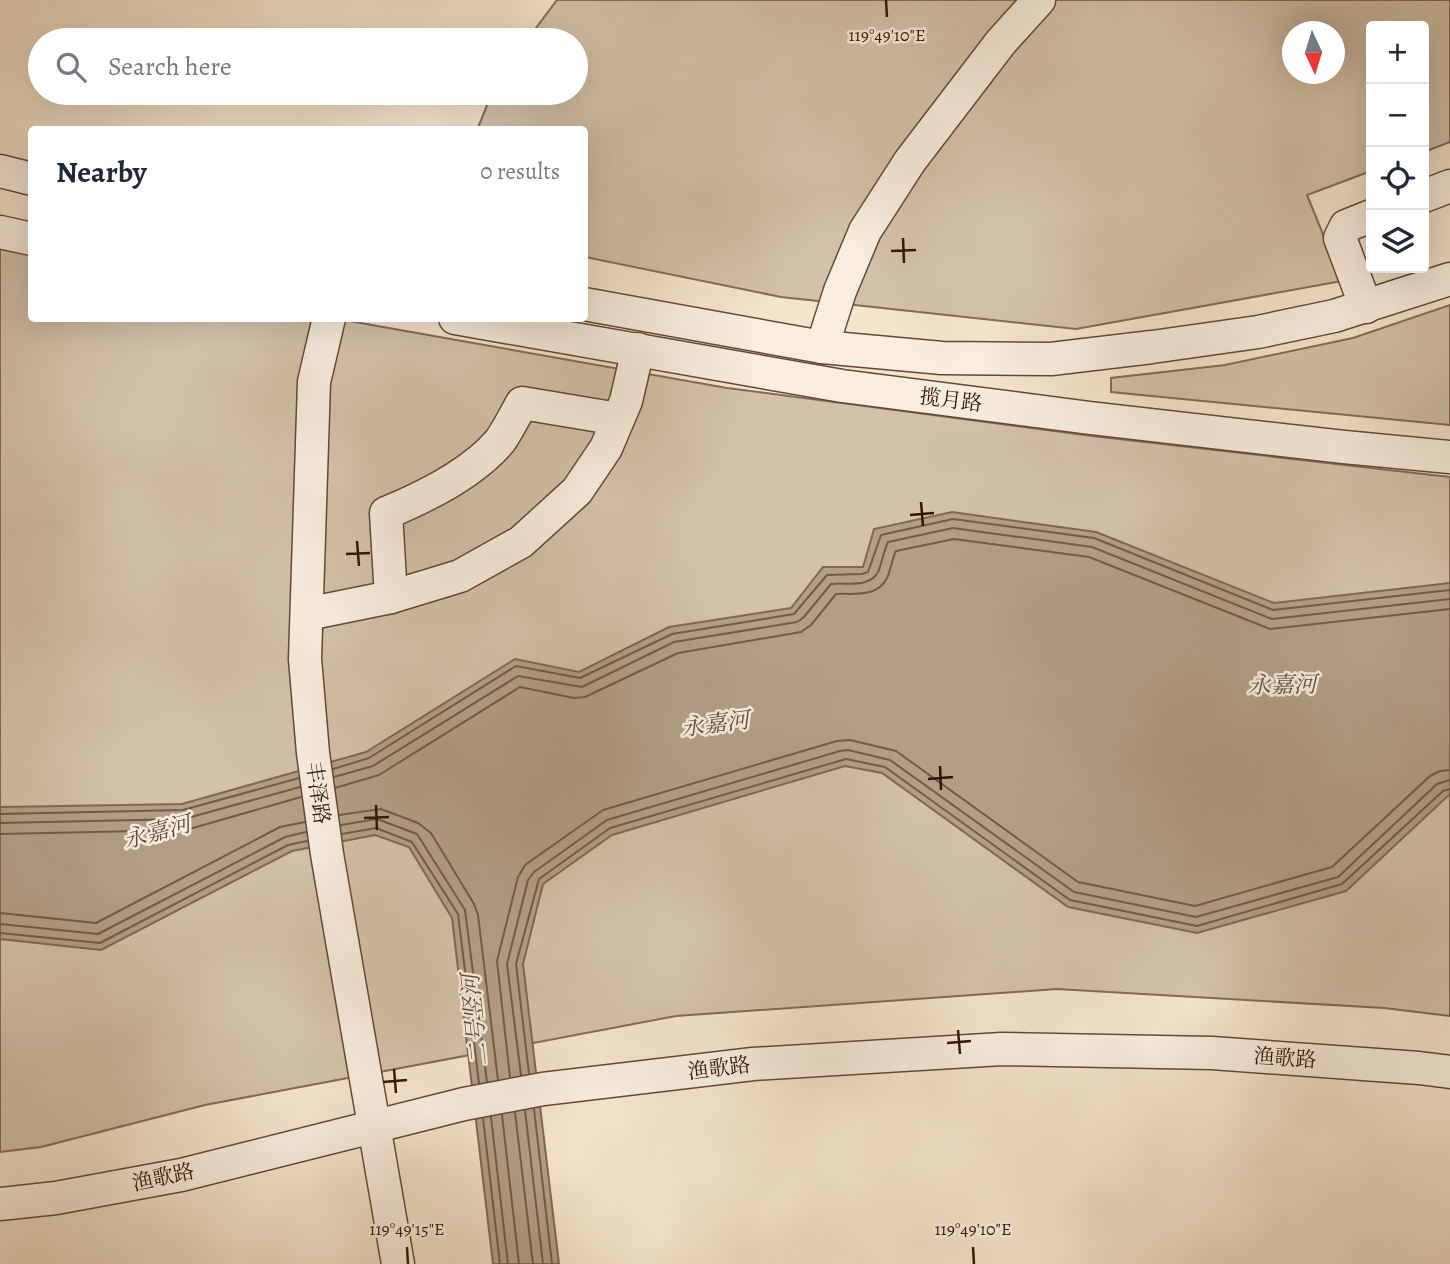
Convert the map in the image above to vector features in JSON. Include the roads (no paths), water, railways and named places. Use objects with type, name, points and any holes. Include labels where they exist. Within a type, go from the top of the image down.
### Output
[{"type":"street","points":[[822,347],[865,231],[910,161],[1001,43],[1040,0]]},
{"type":"street","points":[[0,171],[28,177]]},
{"type":"street","points":[[1429,194],[1450,186]]},
{"type":"street","points":[[1366,218],[1346,226],[1340,238],[1366,307]]},
{"type":"street","points":[[0,232],[28,238]]},
{"type":"street","name":"揽月路","points":[[588,305],[822,347],[942,358],[1051,359],[1258,332],[1366,307],[1450,279]]},
{"type":"street","name":"丰泽路","points":[[328,322],[314,382],[305,659],[313,753],[327,853],[398,1264]]},
{"type":"street","name":"揽月路","points":[[479,322],[842,386],[1116,422],[1450,457]]},
{"type":"street","points":[[307,614],[391,597],[460,576],[521,542],[577,491],[606,447],[626,401],[638,349]]},
{"type":"street","points":[[391,597],[386,513],[425,497],[468,469],[500,441],[522,403],[618,418]]},
{"type":"street","name":"渔歌路","points":[[0,1204],[56,1198],[181,1175],[464,1104],[543,1089],[753,1064],[1002,1049],[1212,1053],[1450,1072]]},
{"type":"water","points":[[952,512],[1096,532],[1274,603],[1450,583],[1450,794],[1346,891],[1197,933],[1068,907],[882,773],[845,766],[612,835],[543,884],[523,964],[559,1264],[493,1264],[452,918],[409,847],[375,835],[292,851],[101,950],[0,939],[0,807],[182,804],[366,752],[515,659],[579,672],[669,627],[791,608],[823,567],[863,567],[874,529]]},
{"type":"water label","name":"永嘉河","points":[[1282,685]]},
{"type":"water label","name":"永嘉河","points":[[715,724]]},
{"type":"water label","name":"永嘉河","points":[[157,832]]},
{"type":"water label","name":"二号竖河","points":[[475,1020]]}]
